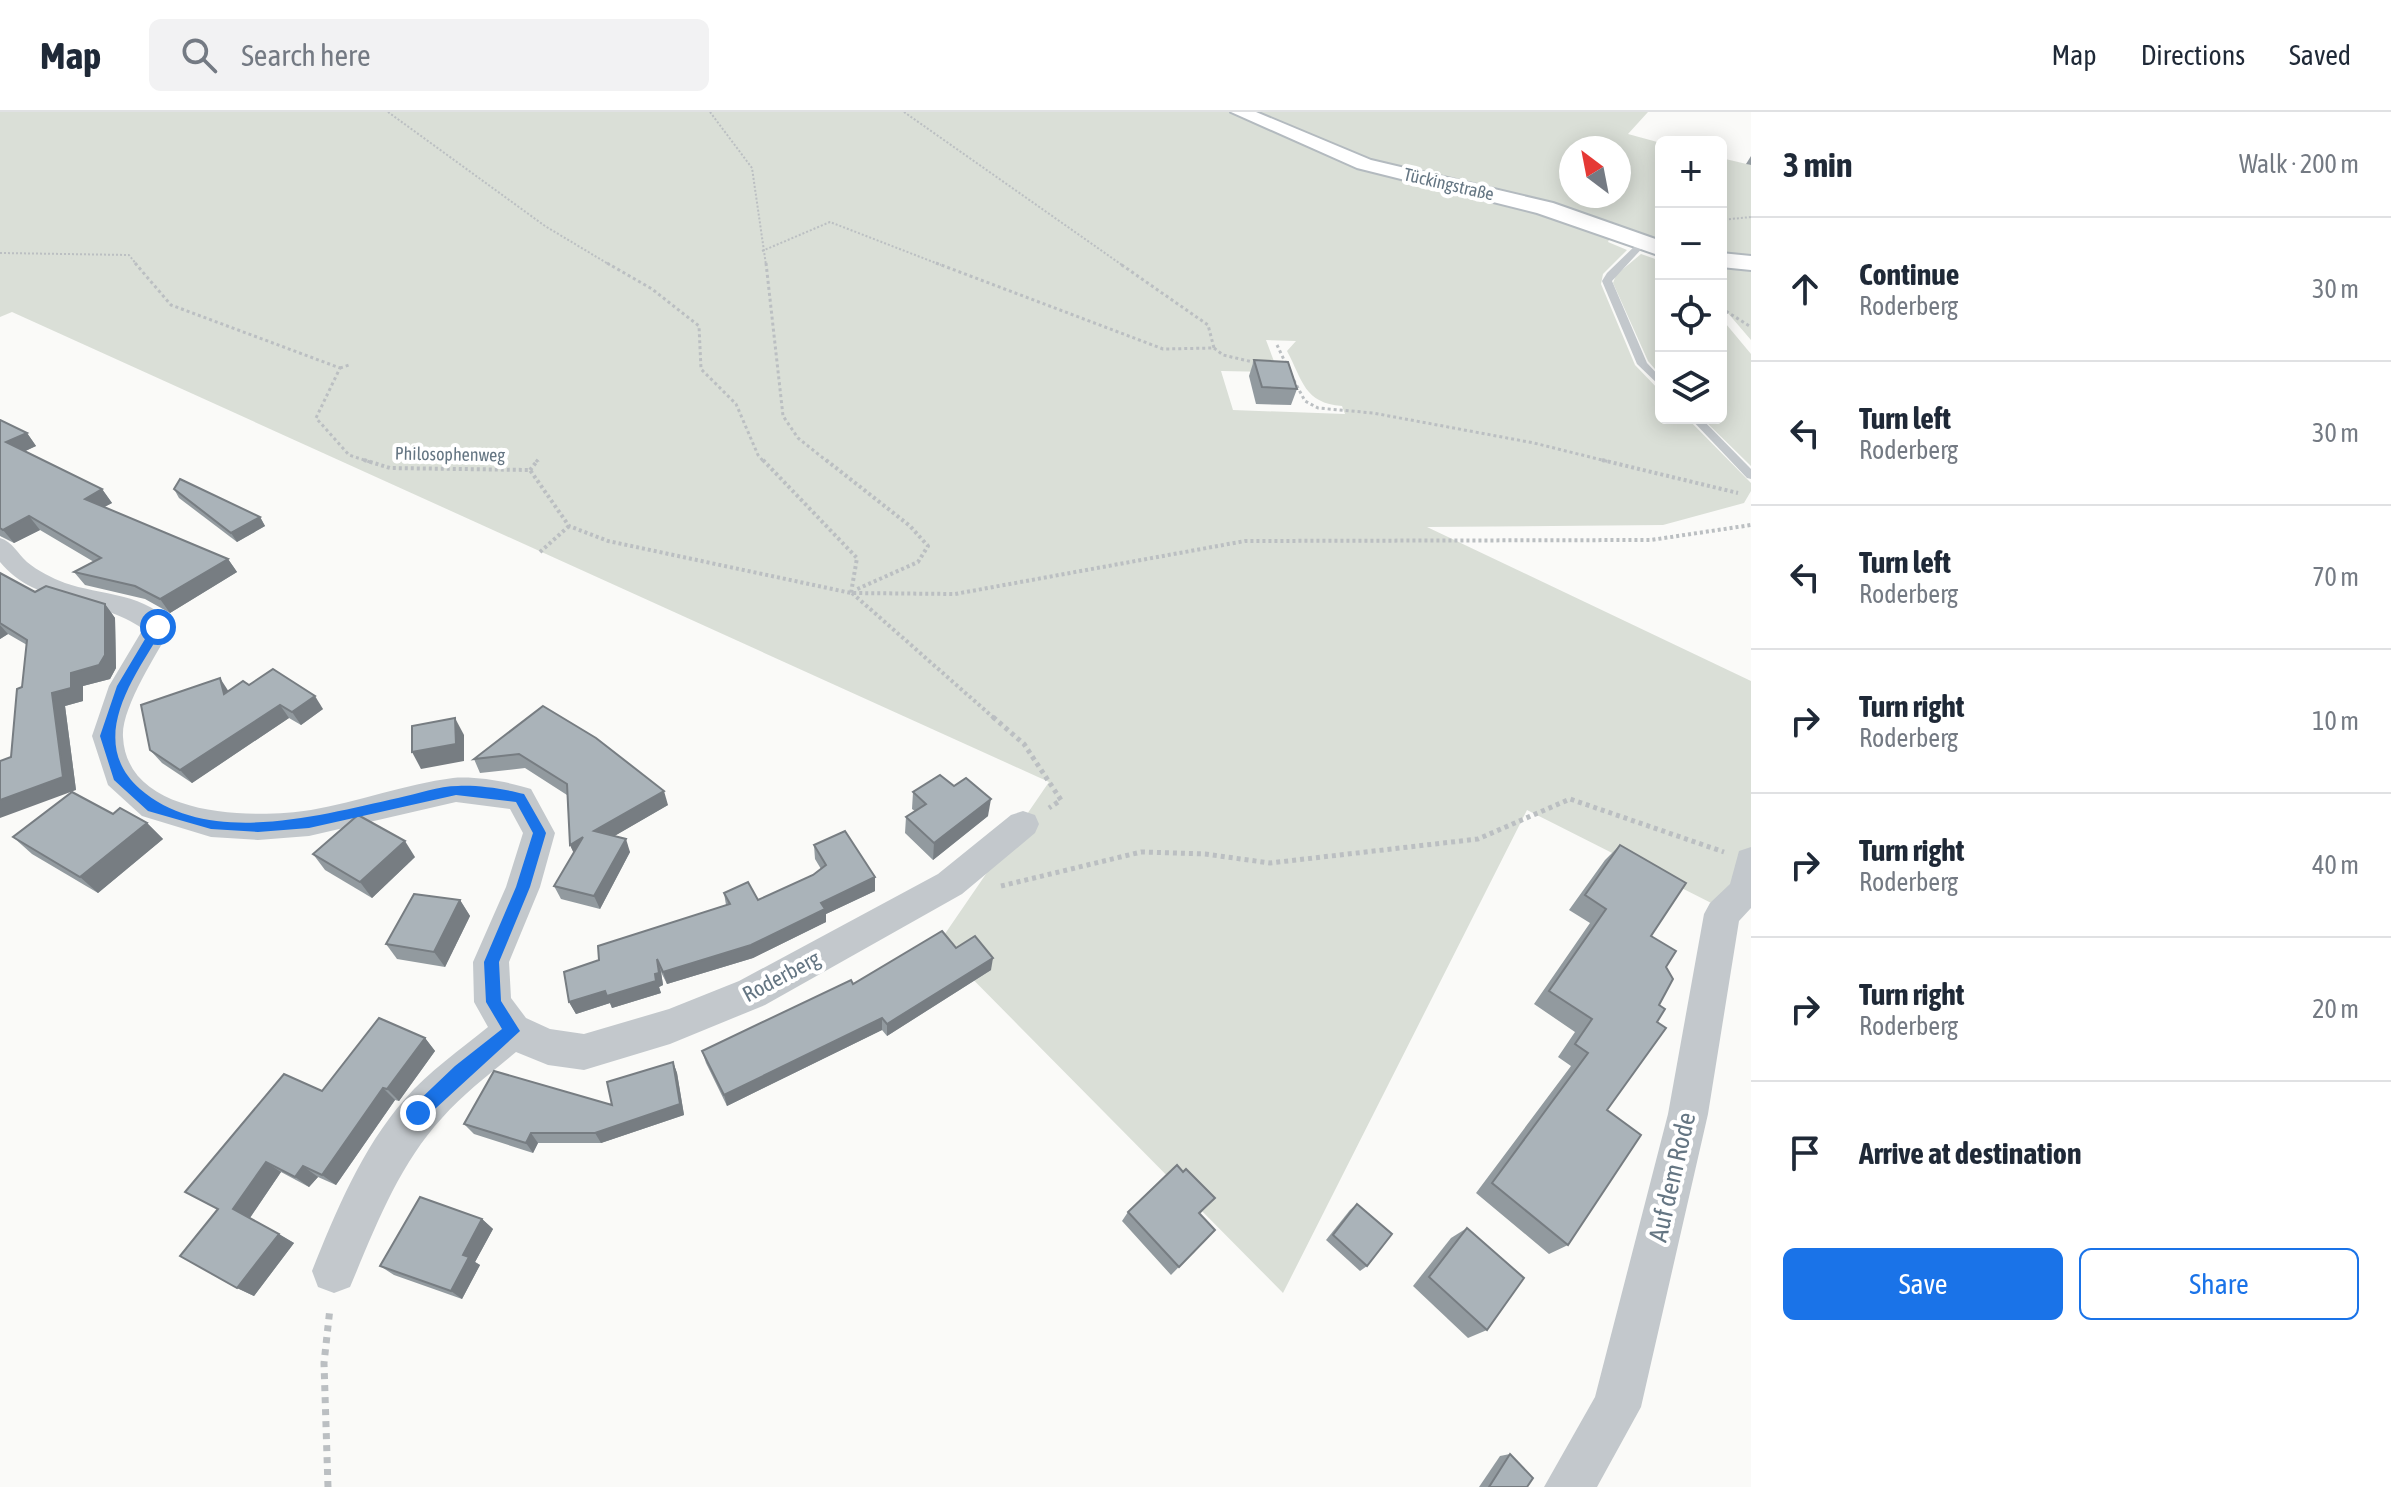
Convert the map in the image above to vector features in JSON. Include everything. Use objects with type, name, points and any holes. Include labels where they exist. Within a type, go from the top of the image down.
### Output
[{"type":"street","name":"Tückingstraße","points":[[1240,112],[1364,164],[1545,208],[1652,246]]},
{"type":"street","points":[[1727,261],[1751,263]]},
{"type":"street","points":[[0,546],[11,563],[48,589],[144,614],[158,627],[123,686],[107,736],[119,777],[153,807],[211,824],[258,827],[309,823],[456,790],[520,798],[539,833],[523,887],[491,962],[493,1002],[512,1031],[460,1072],[418,1113],[379,1169],[334,1271]]},
{"type":"street","name":"Roderberg","points":[[512,1031],[548,1047],[584,1052],[670,1026],[752,993],[950,884],[1023,824]]},
{"type":"street","name":"Auf dem Rode","points":[[1569,1487],[1617,1407],[1688,1114],[1722,914],[1746,891],[1743,859]]},
{"type":"lane","points":[[1652,246],[1610,275],[1607,281],[1642,364],[1655,378]]},
{"type":"lane","points":[[1701,424],[1751,476]]},
{"type":"path","points":[[388,112],[545,226],[652,289],[699,326],[701,369],[736,404],[758,455],[857,558],[851,593]]},
{"type":"path","points":[[710,112],[752,168],[774,315],[783,416],[798,438],[910,526],[928,546],[918,562],[851,593]]},
{"type":"path","points":[[904,112],[1208,325],[1214,348],[1223,355],[1253,359],[1265,370]]},
{"type":"path","points":[[1727,219],[1751,217]]},
{"type":"path","points":[[762,251],[830,222],[1163,349],[1214,348]]},
{"type":"path","points":[[0,253],[129,255],[171,305],[340,368],[349,365]]},
{"type":"path","points":[[1727,312],[1751,327]]},
{"type":"path","points":[[1277,345],[1305,401],[1318,408],[1373,413],[1534,443],[1749,496]]},
{"type":"path","name":"Philosophenweg","points":[[340,368],[316,418],[349,455],[390,468],[530,470],[569,526]]},
{"type":"path","points":[[1277,370],[1289,371]]},
{"type":"path","points":[[530,470],[539,458]]},
{"type":"path","points":[[470,470],[475,463]]},
{"type":"path","points":[[540,552],[569,526],[608,541],[851,593],[955,594],[1245,541],[1651,540],[1751,525]]},
{"type":"path","points":[[851,593],[1024,744],[1061,800],[1023,824]]},
{"type":"path","points":[[950,884],[963,894],[984,891],[1141,852],[1205,854],[1270,863],[1478,839],[1570,799],[1743,859]]},
{"type":"path","points":[[328,1487],[324,1363],[334,1271]]},
{"type":"shaded area","points":[[0,112],[1648,112],[1628,134],[1655,141],[1655,248],[1610,238],[1608,242],[1627,250],[1603,274],[1601,284],[1635,365],[1655,386],[1655,424],[1693,424],[1751,483],[1751,491],[1744,503],[1663,525],[1427,527],[1751,681],[1751,870],[1739,917],[1527,810],[1283,1293],[938,944],[1049,782],[12,312],[0,317]],"holes":[[[1266,340],[1296,341],[1287,351],[1306,389],[1320,400],[1342,406],[1345,414],[1233,410],[1221,371],[1278,372]]]},
{"type":"shaded area","points":[[1727,159],[1751,165],[1751,340],[1727,312]]},
{"type":"shaded area","points":[[1641,254],[1655,259],[1655,369],[1648,361],[1613,283],[1616,275]]},
{"type":"shaded area","points":[[1727,325],[1751,354],[1751,466],[1708,424],[1727,424]]},
{"type":"building","points":[[1254,360],[1288,362],[1297,389],[1262,387]]},
{"type":"building","points":[[0,420],[27,433],[6,442],[102,489],[85,499],[228,559],[160,599],[135,586],[74,572],[101,558],[29,516],[3,530],[0,528]]},
{"type":"building","points":[[180,479],[260,517],[231,533],[174,489]]},
{"type":"building","points":[[0,573],[35,592],[46,586],[105,604],[105,655],[99,665],[71,673],[71,688],[52,693],[63,777],[0,800],[0,761],[11,757],[17,689],[22,687],[27,640],[0,623]]},
{"type":"building","points":[[273,669],[315,696],[292,712],[280,705],[180,770],[150,750],[141,705],[220,678],[224,694],[243,681],[249,685]]},
{"type":"building","points":[[543,706],[596,738],[664,791],[594,831],[626,839],[594,896],[554,886],[583,837],[570,845],[567,784],[519,754],[474,759]]},
{"type":"building","points":[[455,718],[456,744],[412,752],[412,726]]},
{"type":"building","points":[[940,775],[954,786],[966,778],[991,799],[934,843],[906,817],[926,804],[913,792]]},
{"type":"building","points":[[72,792],[113,814],[120,808],[147,823],[80,877],[13,837]]},
{"type":"building","points":[[358,815],[405,841],[360,882],[313,854]]},
{"type":"building","points":[[845,831],[875,877],[821,903],[825,909],[751,945],[663,972],[657,959],[659,973],[655,974],[656,981],[607,996],[605,991],[569,1002],[564,972],[599,960],[598,946],[730,904],[724,893],[748,882],[758,900],[813,875],[826,865],[814,845]]},
{"type":"building","points":[[1620,845],[1686,883],[1651,936],[1676,951],[1666,967],[1673,979],[1659,1005],[1665,1009],[1657,1022],[1666,1028],[1607,1110],[1641,1135],[1568,1245],[1492,1183],[1588,1053],[1575,1044],[1592,1019],[1549,991],[1606,909],[1585,895]]},
{"type":"building","points":[[414,894],[460,900],[434,952],[386,944]]},
{"type":"building","points":[[942,931],[956,948],[975,936],[993,958],[887,1024],[882,1018],[724,1095],[702,1051],[851,980],[853,984]]},
{"type":"building","points":[[379,1018],[425,1038],[387,1089],[383,1088],[322,1175],[303,1166],[295,1177],[266,1162],[233,1209],[279,1234],[237,1288],[180,1256],[218,1209],[185,1192],[284,1074],[322,1091]]},
{"type":"building","points":[[673,1062],[680,1104],[595,1133],[531,1133],[526,1143],[464,1124],[494,1071],[612,1105],[607,1082]]},
{"type":"building","points":[[1177,1165],[1183,1172],[1186,1169],[1215,1198],[1199,1213],[1215,1230],[1179,1267],[1128,1212]]},
{"type":"building","points":[[420,1197],[482,1219],[463,1255],[469,1257],[451,1291],[380,1266]]},
{"type":"building","points":[[1357,1204],[1392,1234],[1367,1266],[1333,1235]]},
{"type":"building","points":[[1467,1228],[1524,1278],[1487,1330],[1429,1277]]},
{"type":"building","points":[[1510,1454],[1533,1478],[1527,1487],[1489,1487]]},
{"type":"route","points":[[158,627],[123,686],[107,736],[119,777],[153,807],[211,824],[258,827],[309,823],[456,790],[520,798],[539,833],[523,887],[502,929],[491,962],[493,1002],[512,1031],[460,1072],[418,1113]]}]
